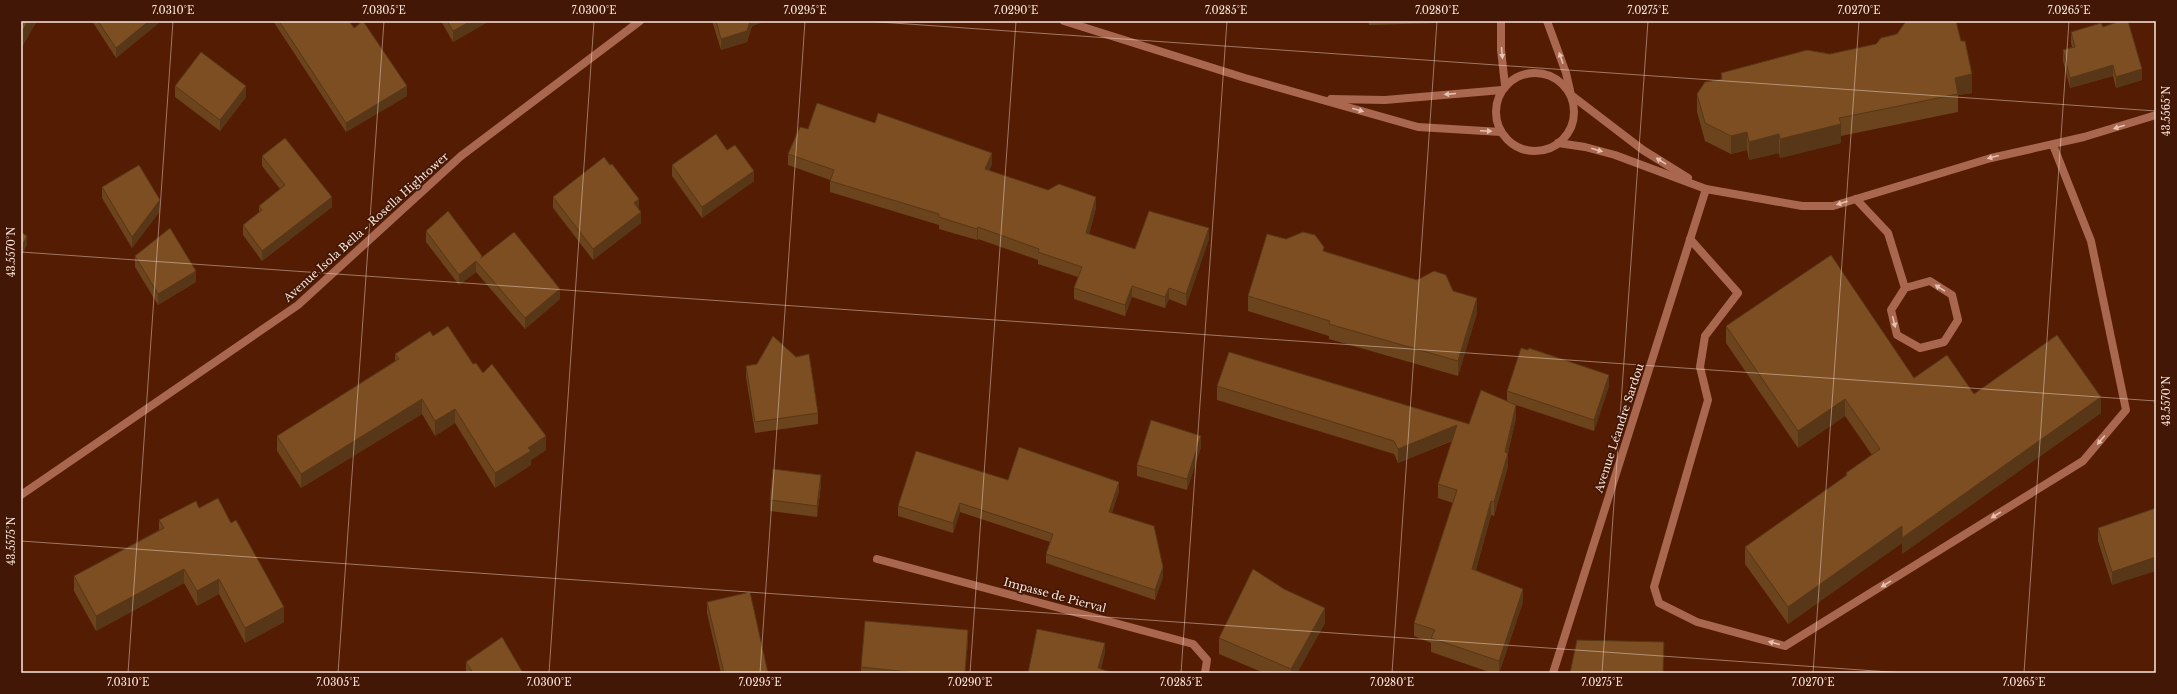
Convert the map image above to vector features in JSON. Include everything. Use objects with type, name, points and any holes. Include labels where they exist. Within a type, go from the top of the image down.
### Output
[{"type":"street","name":"Avenue Isola Bella - Rosella Hightower","points":[[21,495],[298,305],[461,156],[640,21]]},
{"type":"street","points":[[1064,21],[1320,99],[1418,127],[1501,132]]},
{"type":"street","points":[[1501,21],[1501,50],[1504,88]]},
{"type":"street","points":[[1547,21],[1566,74],[1571,95],[1574,108],[1573,122],[1568,133],[1558,143],[1547,149],[1534,151],[1521,148],[1510,142],[1501,132],[1496,121],[1495,109],[1498,98],[1504,88],[1518,76],[1535,72],[1547,74],[1558,79],[1571,95],[1643,150],[1706,189]]},
{"type":"street","points":[[1320,99],[1385,100],[1504,88]]},
{"type":"street","points":[[1558,143],[1585,147],[1615,155],[1706,189],[1802,206],[1834,206],[1991,158],[2054,145],[2156,115]]},
{"type":"street","points":[[1690,239],[1738,293],[1705,336],[1700,367],[1708,400],[1654,587],[1660,603],[1697,622],[1785,646],[2083,461],[2126,410],[2091,241],[2054,145]]},
{"type":"street","name":"Avenue Léandre Sardou","points":[[1552,673],[1706,189]]},
{"type":"street","points":[[1856,199],[1888,233],[1905,288],[1891,310],[1897,335],[1920,348],[1944,342],[1958,320],[1952,295],[1930,281],[1905,288]]},
{"type":"street","name":"Impasse de Pierval","points":[[877,559],[1193,644],[1207,660],[1205,673]]},
{"type":"building","points":[[21,21],[28,21],[21,34]]},
{"type":"building","points":[[98,21],[149,21],[116,48]]},
{"type":"building","points":[[279,21],[349,21],[354,28],[363,21],[407,86],[346,123]]},
{"type":"building","points":[[447,21],[471,21],[453,31]]},
{"type":"building","points":[[716,21],[750,21],[747,31],[721,39]]},
{"type":"building","points":[[1906,21],[1956,21],[1961,41],[1965,41],[1972,74],[1955,78],[1958,94],[1839,118],[1841,124],[1780,139],[1779,134],[1749,142],[1747,132],[1731,136],[1705,123],[1697,94],[1705,82],[1722,79],[1721,73],[1807,50],[1830,54],[1876,44],[1881,38],[1897,34]]},
{"type":"building","points":[[2120,21],[2128,21],[2142,69],[2116,77],[2113,65],[2070,78],[2063,50],[2075,47],[2071,32],[2101,23],[2103,27]]},
{"type":"building","points":[[201,52],[246,86],[220,120],[175,86]]},
{"type":"building","points":[[817,103],[875,123],[878,113],[992,153],[985,169],[1048,190],[1059,184],[1096,197],[1086,233],[1135,249],[1149,211],[1209,228],[1186,294],[1169,288],[1165,297],[1132,286],[1125,305],[1074,288],[1082,267],[1038,252],[1039,249],[978,227],[977,229],[939,217],[939,214],[830,181],[834,170],[788,154],[800,127],[808,129]]},
{"type":"building","points":[[716,134],[727,150],[735,145],[754,171],[702,207],[672,165]]},
{"type":"building","points":[[285,138],[332,197],[262,251],[243,225],[262,210],[259,206],[285,185],[262,156]]},
{"type":"building","points":[[604,157],[610,165],[612,164],[639,199],[634,203],[641,212],[593,249],[553,197]]},
{"type":"building","points":[[139,165],[160,200],[132,237],[102,187]]},
{"type":"building","points":[[448,211],[482,256],[481,258],[514,232],[560,289],[525,318],[476,261],[459,275],[426,231]]},
{"type":"building","points":[[170,228],[196,271],[158,294],[135,256]]},
{"type":"building","points":[[21,232],[27,236],[21,248]]},
{"type":"building","points":[[1303,232],[1315,235],[1324,247],[1323,251],[1417,280],[1434,271],[1446,275],[1453,291],[1477,298],[1458,361],[1329,324],[1330,321],[1248,296],[1267,234],[1286,239]]},
{"type":"building","points":[[1831,255],[1914,378],[1947,355],[1974,394],[2057,335],[2101,397],[1902,538],[1902,526],[1788,607],[1745,547],[1847,475],[1846,473],[1880,449],[1845,399],[1798,431],[1726,326]]},
{"type":"building","points":[[448,326],[473,364],[476,363],[483,373],[492,364],[546,436],[528,448],[531,451],[495,473],[455,409],[435,421],[422,399],[301,474],[277,436],[399,359],[395,354],[430,331],[433,336]]},
{"type":"building","points":[[773,336],[796,357],[809,354],[818,413],[755,422],[746,366],[757,364]]},
{"type":"building","points":[[1521,348],[1528,350],[1529,348],[1609,375],[1594,420],[1507,391]]},
{"type":"building","points":[[1229,352],[1469,424],[1481,390],[1516,405],[1505,452],[1508,453],[1494,502],[1491,501],[1472,569],[1523,589],[1499,661],[1431,638],[1435,630],[1414,623],[1457,490],[1438,484],[1457,425],[1398,449],[1394,441],[1217,386]]},
{"type":"building","points":[[1151,420],[1201,436],[1187,479],[1137,465]]},
{"type":"building","points":[[1019,447],[1119,482],[1109,512],[1154,526],[1163,567],[1155,590],[1046,554],[1053,534],[960,503],[953,523],[898,506],[916,451],[1008,480]]},
{"type":"building","points":[[773,469],[821,475],[817,506],[770,500]]},
{"type":"building","points":[[218,498],[231,523],[236,520],[284,607],[245,628],[219,579],[197,591],[184,569],[96,616],[74,576],[164,528],[159,520],[196,501],[199,508]]},
{"type":"building","points":[[2156,508],[2156,557],[2112,572],[2098,528]]},
{"type":"building","points":[[1253,569],[1284,589],[1325,608],[1291,669],[1219,638]]},
{"type":"building","points":[[750,592],[768,673],[724,673],[707,602]]},
{"type":"building","points":[[865,621],[968,630],[965,673],[918,673],[861,667]]},
{"type":"building","points":[[1037,629],[1105,643],[1098,668],[1113,673],[1028,673]]},
{"type":"building","points":[[502,637],[523,673],[473,673],[466,662]]},
{"type":"building","points":[[1577,640],[1664,642],[1663,673],[1570,673]]}]
